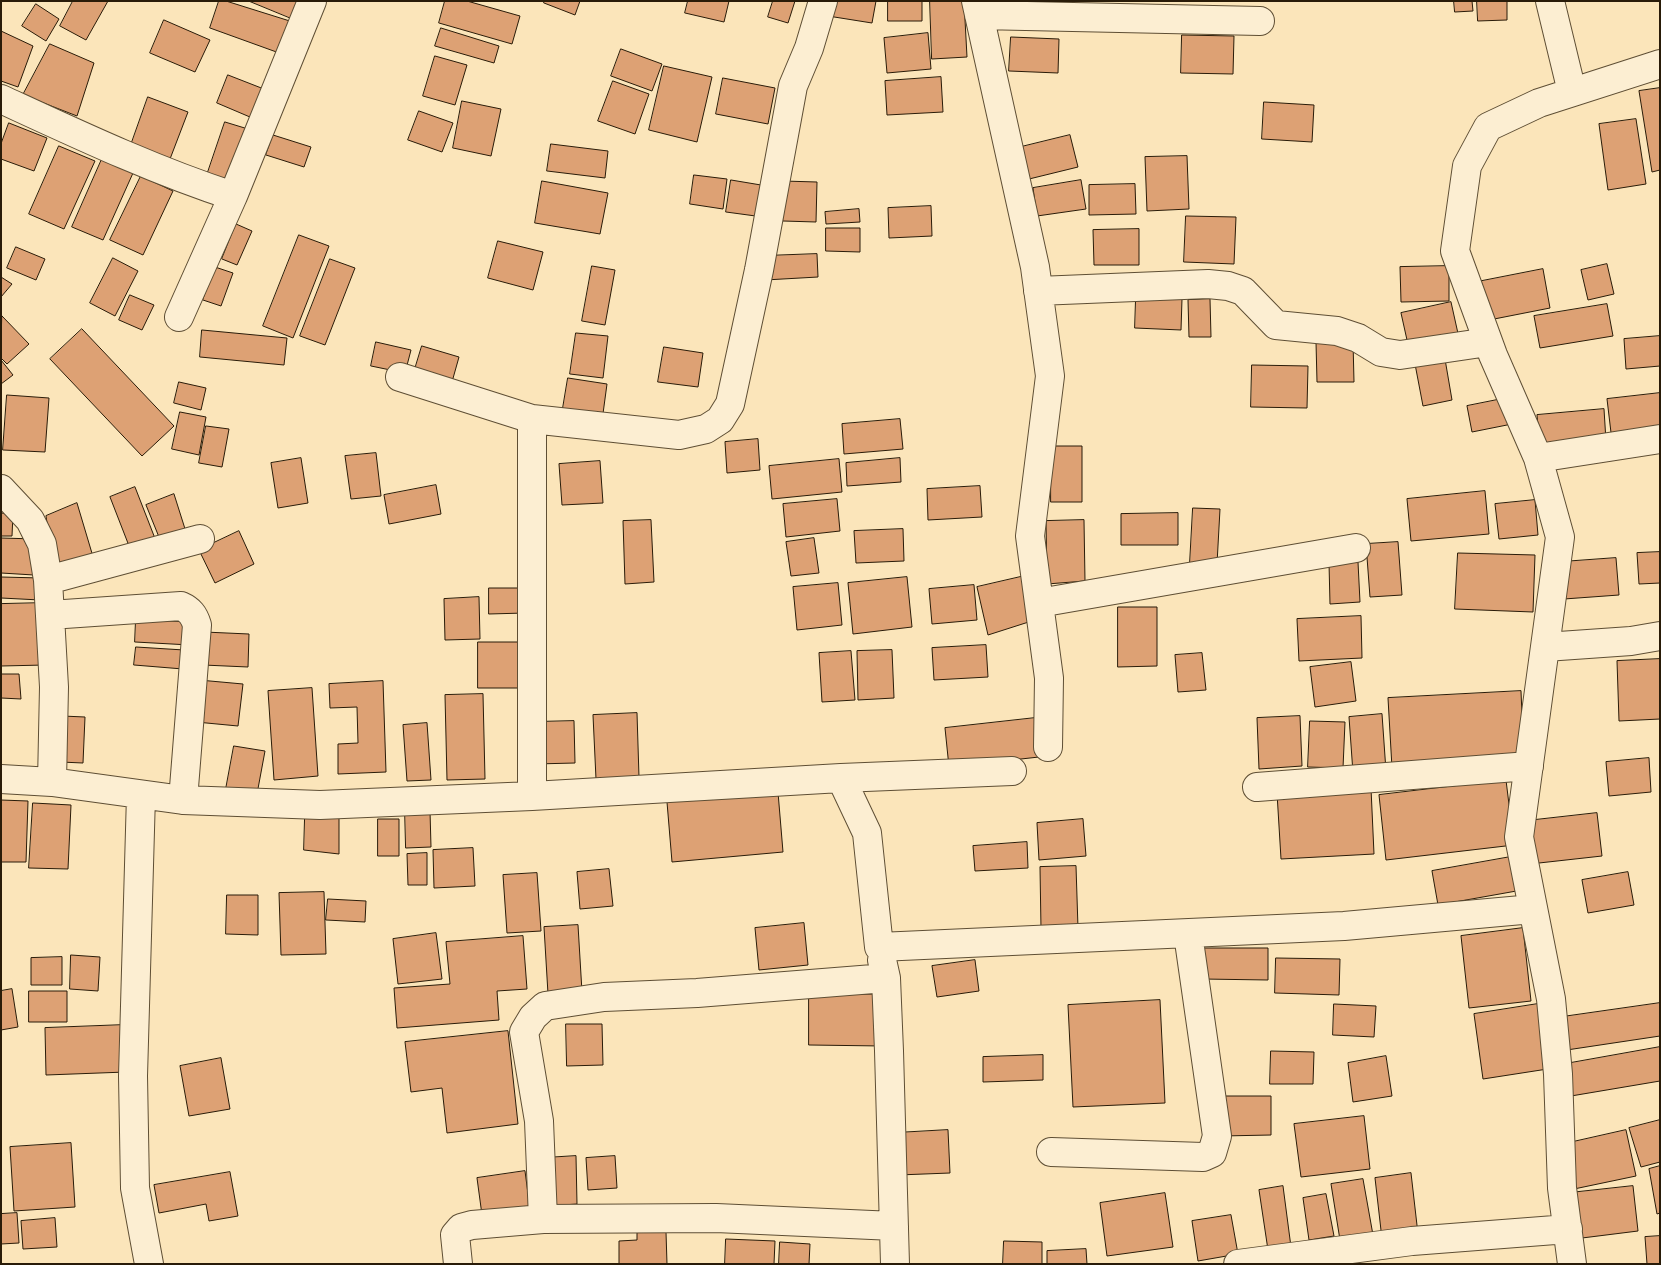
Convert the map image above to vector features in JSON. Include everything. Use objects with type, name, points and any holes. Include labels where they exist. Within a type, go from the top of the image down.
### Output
[{"type":"street","points":[[180,317],[312,1]]},
{"type":"street","points":[[400,377],[532,419],[679,435],[706,429],[720,420],[730,404],[759,270],[793,86],[809,48],[823,1]]},
{"type":"street","points":[[1550,1],[1572,92]]},
{"type":"street","points":[[1048,747],[1049,678],[1030,536],[1050,376],[1038,291],[978,8],[1260,21]]},
{"type":"street","points":[[1572,1264],[1562,1188],[1558,1074],[1551,999],[1519,837],[1560,537],[1538,458],[1488,342],[1455,251],[1467,166],[1488,127],[1539,103],[1660,64]]},
{"type":"street","points":[[1,99],[131,158],[197,185],[232,196]]},
{"type":"street","points":[[1038,291],[1208,284],[1228,286],[1243,291],[1276,325],[1344,332],[1382,352],[1400,355],[1488,342]]},
{"type":"street","points":[[532,419],[532,796]]},
{"type":"street","points":[[1538,458],[1660,439]]},
{"type":"street","points":[[1,489],[30,520],[42,544],[48,580],[54,687],[52,782]]},
{"type":"street","points":[[48,580],[200,539]]},
{"type":"street","points":[[1039,603],[1356,548]]},
{"type":"street","points":[[50,615],[181,606],[189,610],[195,617],[196,625],[183,800]]},
{"type":"street","points":[[1545,647],[1631,641],[1660,636]]},
{"type":"street","points":[[1256,788],[1529,766]]},
{"type":"street","points":[[1,779],[52,782],[183,800],[320,805],[1012,771]]},
{"type":"street","points":[[841,778],[867,833],[880,947],[886,978],[896,1264]]},
{"type":"street","points":[[141,795],[133,1076],[135,1188],[149,1264]]},
{"type":"street","points":[[880,947],[997,940],[1188,934],[1344,926],[1534,909]]},
{"type":"street","points":[[1051,1152],[1203,1157],[1212,1153],[1217,1136],[1188,934]]},
{"type":"street","points":[[543,1219],[539,1121],[524,1032],[533,1017],[545,1006],[604,997],[698,994],[886,978]]},
{"type":"street","points":[[458,1264],[455,1235],[462,1228],[472,1225],[543,1219],[716,1218],[894,1226]]},
{"type":"street","points":[[1238,1264],[1285,1261],[1412,1241],[1568,1229]]},
{"type":"building","points":[[73,1],[108,1],[86,40],[60,26]]},
{"type":"building","points":[[219,1],[226,1],[293,22],[282,54],[210,28]]},
{"type":"building","points":[[249,1],[298,1],[291,18]]},
{"type":"building","points":[[445,1],[467,1],[520,16],[512,44],[439,23]]},
{"type":"building","points":[[544,1],[580,1],[575,15],[544,3]]},
{"type":"building","points":[[688,1],[729,1],[724,22],[685,13]]},
{"type":"building","points":[[773,1],[795,1],[788,23],[768,17]]},
{"type":"building","points":[[831,1],[876,1],[872,23],[828,16]]},
{"type":"building","points":[[888,1],[922,1],[922,21],[888,21]]},
{"type":"building","points":[[930,1],[964,1],[967,57],[932,59]]},
{"type":"building","points":[[1454,1],[1472,1],[1473,11],[1455,12]]},
{"type":"building","points":[[1477,1],[1507,1],[1507,20],[1478,21]]},
{"type":"building","points":[[36,4],[59,19],[46,41],[22,26]]},
{"type":"building","points":[[164,20],[210,40],[195,72],[150,53]]},
{"type":"building","points":[[441,28],[499,46],[494,63],[435,46]]},
{"type":"building","points":[[1,31],[33,46],[18,87],[1,81]]},
{"type":"building","points":[[928,33],[931,69],[887,73],[884,38]]},
{"type":"building","points":[[1182,35],[1234,36],[1233,74],[1181,73]]},
{"type":"building","points":[[1011,37],[1059,39],[1058,73],[1009,71]]},
{"type":"building","points":[[50,44],[94,63],[77,116],[23,95]]},
{"type":"building","points":[[621,49],[662,64],[652,91],[611,76]]},
{"type":"building","points":[[435,56],[467,65],[455,105],[423,96]]},
{"type":"building","points":[[664,66],[712,77],[697,142],[649,130]]},
{"type":"building","points":[[228,75],[269,91],[257,120],[217,103]]},
{"type":"building","points":[[941,77],[943,112],[887,115],[885,81]]},
{"type":"building","points":[[723,78],[775,88],[768,124],[716,114]]},
{"type":"building","points":[[613,81],[649,94],[635,134],[598,121]]},
{"type":"building","points":[[1660,88],[1660,170],[1652,172],[1639,91]]},
{"type":"building","points":[[148,97],[188,112],[170,159],[131,145]]},
{"type":"building","points":[[462,101],[501,109],[491,156],[453,148]]},
{"type":"building","points":[[1264,102],[1314,105],[1312,142],[1262,139]]},
{"type":"building","points":[[419,111],[453,123],[442,152],[408,140]]},
{"type":"building","points":[[1636,119],[1646,184],[1608,190],[1599,124]]},
{"type":"building","points":[[225,122],[248,129],[231,183],[207,175]]},
{"type":"building","points":[[9,123],[47,138],[34,171],[1,159],[1,144]]},
{"type":"building","points":[[273,135],[311,147],[304,167],[266,155]]},
{"type":"building","points":[[1070,135],[1078,167],[1025,180],[1017,148]]},
{"type":"building","points":[[551,144],[608,151],[605,178],[547,171]]},
{"type":"building","points":[[59,146],[95,161],[64,229],[29,214]]},
{"type":"building","points":[[1187,156],[1189,209],[1147,211],[1145,157]]},
{"type":"building","points":[[102,159],[133,173],[103,240],[72,227]]},
{"type":"building","points":[[694,175],[727,179],[723,209],[690,204]]},
{"type":"building","points":[[141,176],[173,191],[143,255],[110,240]]},
{"type":"building","points":[[731,180],[767,186],[763,217],[726,212]]},
{"type":"building","points":[[1081,180],[1086,209],[1037,216],[1033,188]]},
{"type":"building","points":[[542,181],[608,193],[600,234],[535,223]]},
{"type":"building","points":[[783,181],[817,182],[816,222],[783,221]]},
{"type":"building","points":[[1135,184],[1136,214],[1089,215],[1089,185]]},
{"type":"building","points":[[931,206],[932,236],[889,238],[888,208]]},
{"type":"building","points":[[859,209],[860,222],[826,224],[825,212]]},
{"type":"building","points":[[1186,216],[1236,217],[1234,264],[1184,262]]},
{"type":"building","points":[[236,224],[252,231],[237,265],[222,259]]},
{"type":"building","points":[[826,228],[860,228],[860,252],[826,251]]},
{"type":"building","points":[[1139,229],[1139,265],[1094,265],[1093,230]]},
{"type":"building","points":[[299,235],[329,246],[293,338],[263,326]]},
{"type":"building","points":[[498,241],[543,252],[533,290],[488,278]]},
{"type":"building","points":[[16,247],[45,259],[36,280],[7,268]]},
{"type":"building","points":[[817,254],[818,277],[765,280],[764,256]]},
{"type":"building","points":[[113,258],[138,271],[115,316],[90,303]]},
{"type":"building","points":[[330,259],[355,268],[325,345],[300,336]]},
{"type":"building","points":[[1607,264],[1614,294],[1588,300],[1581,270]]},
{"type":"building","points":[[592,266],[615,270],[605,325],[582,321]]},
{"type":"building","points":[[1449,266],[1449,301],[1401,302],[1400,267]]},
{"type":"building","points":[[215,267],[233,273],[221,306],[203,300]]},
{"type":"building","points":[[1543,269],[1550,308],[1484,321],[1477,282]]},
{"type":"building","points":[[1,277],[12,284],[1,297]]},
{"type":"building","points":[[130,295],[154,305],[142,330],[119,320]]},
{"type":"building","points":[[1136,298],[1182,299],[1181,330],[1135,328]]},
{"type":"building","points":[[1210,299],[1211,337],[1189,337],[1188,300]]},
{"type":"building","points":[[1451,302],[1459,338],[1409,349],[1401,313]]},
{"type":"building","points":[[1607,304],[1613,336],[1540,348],[1534,316]]},
{"type":"building","points":[[2,316],[29,344],[7,364],[1,358]]},
{"type":"building","points":[[82,329],[174,426],[142,456],[50,359]]},
{"type":"building","points":[[202,330],[287,338],[284,365],[200,357]]},
{"type":"building","points":[[576,333],[608,336],[603,378],[570,374]]},
{"type":"building","points":[[1660,336],[1660,366],[1626,369],[1624,339]]},
{"type":"building","points":[[1353,341],[1354,382],[1317,382],[1316,342]]},
{"type":"building","points":[[376,342],[411,350],[405,373],[371,366]]},
{"type":"building","points":[[422,346],[459,357],[450,389],[412,379]]},
{"type":"building","points":[[664,347],[703,353],[698,387],[658,382]]},
{"type":"building","points":[[1445,359],[1452,400],[1423,406],[1415,364]]},
{"type":"building","points":[[1,360],[13,375],[1,384]]},
{"type":"building","points":[[1252,365],[1308,366],[1307,408],[1251,407]]},
{"type":"building","points":[[568,378],[607,384],[602,421],[562,414]]},
{"type":"building","points":[[179,382],[206,388],[201,410],[174,403]]},
{"type":"building","points":[[1660,393],[1660,435],[1612,441],[1607,399]]},
{"type":"building","points":[[7,395],[49,398],[45,452],[3,450]]},
{"type":"building","points":[[1507,398],[1512,424],[1472,432],[1467,406]]},
{"type":"building","points":[[1604,409],[1606,441],[1540,447],[1537,415]]},
{"type":"building","points":[[180,412],[206,417],[199,455],[172,449]]},
{"type":"building","points":[[900,419],[903,449],[844,454],[842,424]]},
{"type":"building","points":[[206,426],[229,429],[222,467],[199,463]]},
{"type":"building","points":[[758,439],[760,470],[727,473],[725,442]]},
{"type":"building","points":[[1051,446],[1082,446],[1082,502],[1051,502]]},
{"type":"building","points":[[376,453],[381,496],[351,499],[345,456]]},
{"type":"building","points":[[301,458],[308,503],[278,508],[271,463]]},
{"type":"building","points":[[900,458],[901,482],[847,486],[846,463]]},
{"type":"building","points":[[839,459],[842,492],[772,499],[769,466]]},
{"type":"building","points":[[600,461],[603,503],[562,505],[559,464]]},
{"type":"building","points":[[436,485],[441,514],[389,524],[384,495]]},
{"type":"building","points":[[980,486],[982,517],[928,520],[927,489]]},
{"type":"building","points":[[135,487],[156,541],[131,551],[110,497]]},
{"type":"building","points":[[1485,491],[1489,534],[1411,541],[1407,499]]},
{"type":"building","points":[[174,494],[186,532],[161,542],[146,505]]},
{"type":"building","points":[[837,499],[840,531],[786,537],[783,504]]},
{"type":"building","points":[[1535,500],[1538,535],[1499,539],[1495,504]]},
{"type":"building","points":[[77,503],[94,560],[54,571],[46,516]]},
{"type":"building","points":[[1193,508],[1220,509],[1217,564],[1190,563]]},
{"type":"building","points":[[1,513],[13,514],[12,536],[1,536]]},
{"type":"building","points":[[1178,513],[1178,545],[1121,545],[1121,514]]},
{"type":"building","points":[[651,520],[654,582],[625,584],[623,521]]},
{"type":"building","points":[[1084,520],[1085,581],[1047,584],[1046,521]]},
{"type":"building","points":[[903,529],[904,561],[856,563],[854,531]]},
{"type":"building","points":[[239,531],[254,564],[215,583],[199,550]]},
{"type":"building","points":[[1,538],[36,539],[34,575],[1,573]]},
{"type":"building","points":[[814,538],[819,573],[791,576],[786,542]]},
{"type":"building","points":[[1398,542],[1402,595],[1370,597],[1366,544]]},
{"type":"building","points":[[1660,552],[1660,583],[1639,584],[1637,553]]},
{"type":"building","points":[[1458,553],[1535,555],[1533,612],[1455,609]]},
{"type":"building","points":[[1616,558],[1619,595],[1564,599],[1561,562]]},
{"type":"building","points":[[1358,562],[1360,602],[1330,604],[1329,563]]},
{"type":"building","points":[[1029,575],[1038,619],[988,635],[977,587]]},
{"type":"building","points":[[1,577],[41,578],[40,600],[1,598]]},
{"type":"building","points":[[907,577],[912,627],[853,634],[848,583]]},
{"type":"building","points":[[838,583],[842,625],[797,630],[793,587]]},
{"type":"building","points":[[974,585],[977,620],[932,624],[929,589]]},
{"type":"building","points":[[489,588],[525,588],[525,613],[489,614]]},
{"type":"building","points":[[479,597],[480,639],[445,640],[444,599]]},
{"type":"building","points":[[44,603],[45,665],[1,666],[1,604]]},
{"type":"building","points":[[1118,607],[1157,607],[1157,666],[1118,667]]},
{"type":"building","points":[[1361,616],[1362,658],[1299,661],[1297,619]]},
{"type":"building","points":[[136,619],[191,622],[190,645],[135,642]]},
{"type":"building","points":[[204,632],[249,634],[248,667],[203,665]]},
{"type":"building","points":[[478,642],[524,642],[524,688],[478,688]]},
{"type":"building","points":[[986,645],[988,677],[934,680],[932,648]]},
{"type":"building","points":[[136,647],[184,650],[183,669],[134,665]]},
{"type":"building","points":[[892,650],[894,698],[858,700],[857,651]]},
{"type":"building","points":[[851,651],[855,700],[822,702],[819,653]]},
{"type":"building","points":[[1202,653],[1206,690],[1178,692],[1175,655]]},
{"type":"building","points":[[1660,659],[1660,719],[1619,721],[1617,661]]},
{"type":"building","points":[[1351,662],[1356,701],[1315,707],[1310,667]]},
{"type":"building","points":[[1,674],[19,674],[21,699],[1,698]]},
{"type":"building","points":[[199,680],[243,684],[238,726],[196,722]]},
{"type":"building","points":[[383,681],[386,772],[338,774],[338,744],[358,743],[357,707],[330,708],[329,684]]},
{"type":"building","points":[[312,688],[318,776],[274,780],[268,691]]},
{"type":"building","points":[[1521,691],[1524,761],[1392,768],[1388,698]]},
{"type":"building","points":[[483,694],[485,779],[447,780],[445,695]]},
{"type":"building","points":[[637,713],[639,777],[596,779],[593,715]]},
{"type":"building","points":[[1382,714],[1386,771],[1353,773],[1349,717]]},
{"type":"building","points":[[62,716],[85,717],[83,763],[60,762]]},
{"type":"building","points":[[1300,716],[1302,766],[1259,769],[1257,718]]},
{"type":"building","points":[[1035,718],[1039,757],[949,767],[945,728]]},
{"type":"building","points":[[574,721],[575,763],[535,764],[534,722]]},
{"type":"building","points":[[1310,721],[1345,722],[1343,768],[1308,767]]},
{"type":"building","points":[[427,723],[431,780],[407,781],[403,725]]},
{"type":"building","points":[[234,746],[265,751],[257,794],[226,789]]},
{"type":"building","points":[[1649,758],[1651,792],[1609,796],[1606,762]]},
{"type":"building","points":[[1506,780],[1514,845],[1386,860],[1379,795]]},
{"type":"building","points":[[1371,788],[1374,854],[1281,859],[1277,793]]},
{"type":"building","points":[[778,792],[783,852],[672,862],[667,802]]},
{"type":"building","points":[[1,800],[28,801],[26,862],[1,862]]},
{"type":"building","points":[[33,803],[71,805],[68,869],[29,868]]},
{"type":"building","points":[[405,811],[430,811],[431,847],[406,848]]},
{"type":"building","points":[[1597,813],[1602,856],[1530,864],[1526,821]]},
{"type":"building","points":[[305,817],[339,818],[339,854],[304,850]]},
{"type":"building","points":[[378,819],[399,819],[399,856],[378,856]]},
{"type":"building","points":[[1083,819],[1086,856],[1039,860],[1037,823]]},
{"type":"building","points":[[1027,842],[1028,868],[975,871],[973,846]]},
{"type":"building","points":[[473,848],[475,886],[434,888],[433,850]]},
{"type":"building","points":[[427,853],[427,885],[408,885],[407,854]]},
{"type":"building","points":[[1516,856],[1522,890],[1438,905],[1432,871]]},
{"type":"building","points":[[1076,866],[1078,928],[1041,929],[1040,867]]},
{"type":"building","points":[[609,869],[613,906],[580,909],[577,872]]},
{"type":"building","points":[[1628,872],[1634,905],[1588,913],[1582,880]]},
{"type":"building","points":[[537,873],[541,931],[507,933],[503,875]]},
{"type":"building","points":[[324,892],[326,954],[281,955],[279,893]]},
{"type":"building","points":[[227,895],[258,895],[258,935],[226,934]]},
{"type":"building","points":[[328,899],[366,901],[365,922],[326,920]]},
{"type":"building","points":[[804,923],[808,965],[759,970],[755,928]]},
{"type":"building","points":[[578,925],[582,992],[548,994],[544,927]]},
{"type":"building","points":[[1523,928],[1531,1001],[1469,1008],[1461,936]]},
{"type":"building","points":[[436,933],[442,979],[398,984],[393,939]]},
{"type":"building","points":[[523,936],[527,989],[497,991],[499,1020],[397,1028],[394,988],[450,984],[446,942]]},
{"type":"building","points":[[1203,948],[1268,948],[1268,980],[1202,979]]},
{"type":"building","points":[[71,955],[100,957],[98,991],[70,989]]},
{"type":"building","points":[[62,957],[62,985],[31,985],[31,958]]},
{"type":"building","points":[[1276,958],[1340,959],[1339,995],[1275,993]]},
{"type":"building","points":[[975,960],[979,991],[937,997],[932,966]]},
{"type":"building","points":[[12,989],[18,1027],[1,1030],[1,991]]},
{"type":"building","points":[[29,991],[67,991],[67,1022],[29,1022]]},
{"type":"building","points":[[809,994],[882,994],[882,1046],[809,1045]]},
{"type":"building","points":[[1160,1000],[1165,1103],[1073,1107],[1068,1005]]},
{"type":"building","points":[[1544,1003],[1554,1068],[1483,1079],[1474,1014]]},
{"type":"building","points":[[1660,1003],[1660,1036],[1560,1051],[1555,1018]]},
{"type":"building","points":[[1334,1004],[1376,1006],[1374,1037],[1333,1035]]},
{"type":"building","points":[[566,1024],[602,1024],[603,1065],[567,1066]]},
{"type":"building","points":[[124,1025],[126,1072],[46,1075],[45,1028]]},
{"type":"building","points":[[508,1031],[518,1124],[447,1133],[442,1088],[411,1092],[405,1042]]},
{"type":"building","points":[[1660,1047],[1660,1081],[1571,1096],[1565,1064]]},
{"type":"building","points":[[1271,1051],[1314,1052],[1313,1084],[1270,1084]]},
{"type":"building","points":[[1043,1055],[1043,1080],[983,1082],[983,1057]]},
{"type":"building","points":[[1386,1056],[1392,1096],[1353,1102],[1348,1063]]},
{"type":"building","points":[[221,1058],[230,1109],[189,1116],[180,1066]]},
{"type":"building","points":[[1222,1096],[1271,1096],[1271,1135],[1222,1136]]},
{"type":"building","points":[[1364,1116],[1370,1169],[1301,1177],[1294,1124]]},
{"type":"building","points":[[1660,1120],[1660,1162],[1641,1167],[1629,1128]]},
{"type":"building","points":[[948,1130],[950,1173],[898,1175],[895,1133]]},
{"type":"building","points":[[1626,1130],[1636,1176],[1574,1189],[1564,1144]]},
{"type":"building","points":[[71,1143],[75,1207],[14,1211],[10,1147]]},
{"type":"building","points":[[576,1156],[577,1204],[548,1206],[544,1158]]},
{"type":"building","points":[[615,1156],[617,1188],[588,1190],[586,1158]]},
{"type":"building","points":[[1660,1166],[1660,1213],[1657,1214],[1649,1169]]},
{"type":"building","points":[[525,1171],[530,1209],[482,1215],[477,1178]]},
{"type":"building","points":[[230,1172],[238,1216],[209,1221],[206,1204],[159,1213],[154,1185]]},
{"type":"building","points":[[1411,1173],[1418,1234],[1382,1239],[1375,1178]]},
{"type":"building","points":[[1363,1179],[1373,1235],[1340,1240],[1331,1184]]},
{"type":"building","points":[[1283,1186],[1291,1247],[1268,1250],[1259,1190]]},
{"type":"building","points":[[1633,1186],[1638,1231],[1574,1239],[1569,1193]]},
{"type":"building","points":[[1165,1193],[1173,1247],[1107,1256],[1100,1203]]},
{"type":"building","points":[[1326,1194],[1334,1236],[1309,1240],[1303,1198]]},
{"type":"building","points":[[17,1213],[19,1243],[1,1244],[1,1214]]},
{"type":"building","points":[[1231,1215],[1238,1254],[1198,1261],[1192,1221]]},
{"type":"building","points":[[55,1218],[57,1247],[23,1249],[21,1221]]},
{"type":"building","points":[[666,1232],[667,1264],[619,1264],[619,1241],[637,1240],[637,1233]]},
{"type":"building","points":[[1660,1236],[1660,1264],[1647,1264],[1645,1237]]},
{"type":"building","points":[[726,1239],[775,1241],[774,1264],[725,1264]]},
{"type":"building","points":[[1004,1241],[1042,1242],[1042,1264],[1003,1264]]},
{"type":"building","points":[[780,1242],[810,1244],[809,1264],[779,1264]]},
{"type":"building","points":[[1086,1249],[1087,1264],[1047,1264],[1047,1251]]}]
